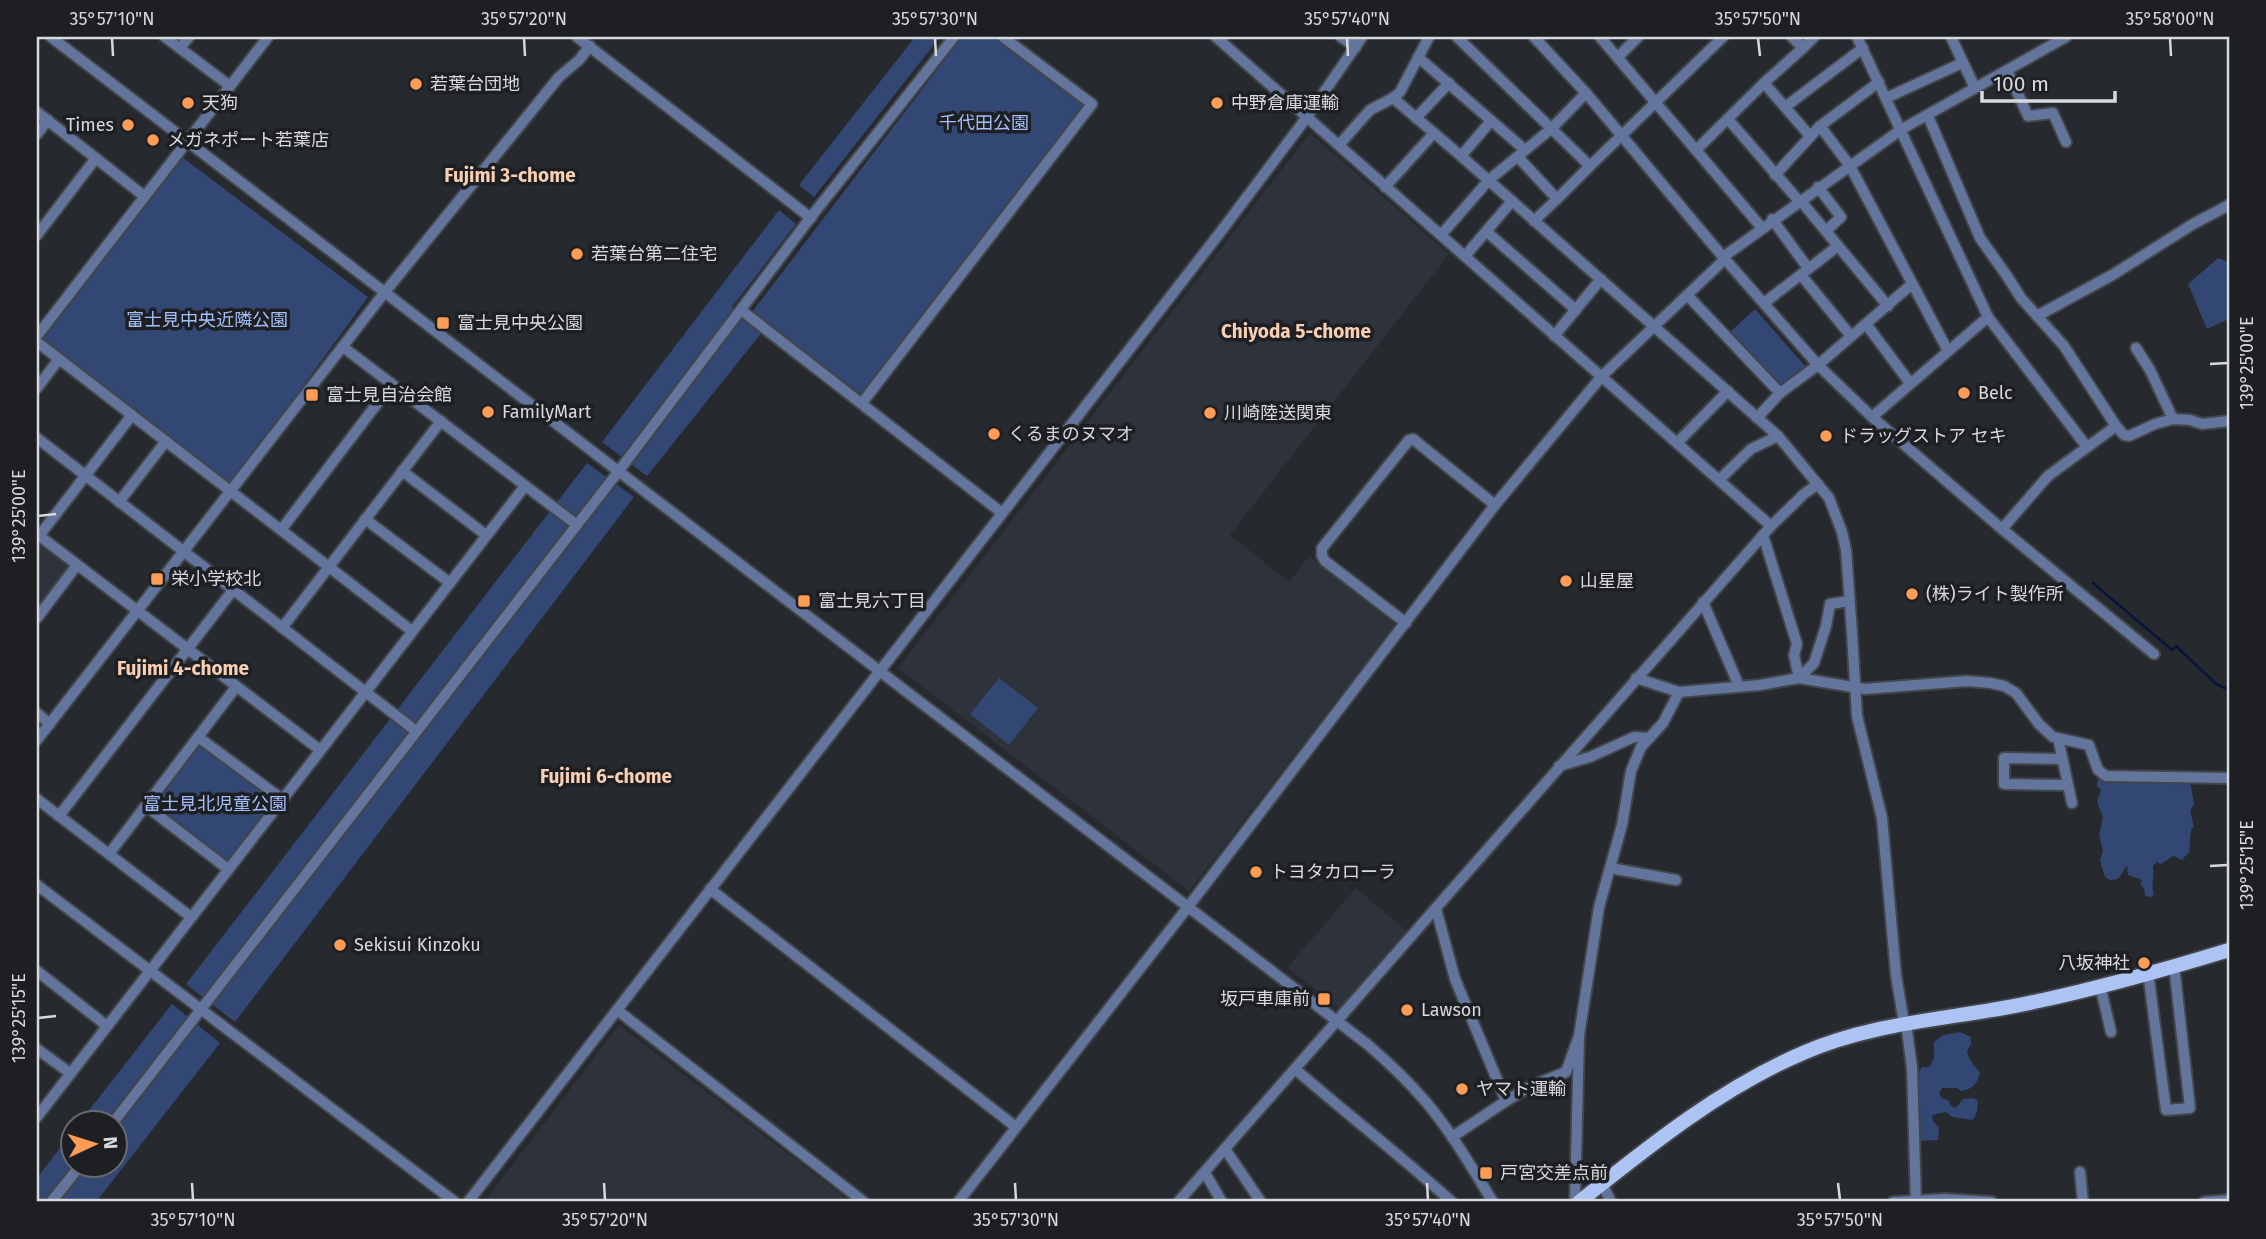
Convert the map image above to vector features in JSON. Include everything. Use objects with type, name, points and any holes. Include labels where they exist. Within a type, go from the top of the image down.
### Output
[{"type":"main road","points":[[1577,1202],[1682,1124],[1748,1081],[1822,1046],[1905,1023],[2004,1008],[2229,950]]},
{"type":"street","points":[[51,37],[1337,1021],[1394,1068],[1427,1103],[1493,1202]]},
{"type":"street","points":[[165,37],[230,86]]},
{"type":"street","points":[[180,48],[189,37]]},
{"type":"street","points":[[37,335],[268,37]]},
{"type":"street","points":[[577,37],[811,218]]},
{"type":"street","points":[[123,1110],[618,472],[811,218],[954,37]]},
{"type":"street","points":[[862,403],[1092,104],[1003,37]]},
{"type":"street","points":[[1216,37],[1771,526]]},
{"type":"street","points":[[468,1202],[1214,241],[1307,117],[1359,42],[1340,37]]},
{"type":"street","points":[[1339,145],[1370,110],[1400,92],[1429,37]]},
{"type":"street","points":[[1457,37],[1590,166]]},
{"type":"street","points":[[1534,37],[1586,93],[1818,365],[1872,416],[2002,529],[2154,654]]},
{"type":"street","points":[[1600,37],[1762,228]]},
{"type":"street","points":[[1618,57],[1638,37]]},
{"type":"street","points":[[1534,221],[1723,37]]},
{"type":"street","points":[[1792,37],[1802,48]]},
{"type":"street","points":[[1696,149],[1814,37]]},
{"type":"street","points":[[1857,37],[1989,317],[2087,447]]},
{"type":"street","points":[[1951,37],[1975,88]]},
{"type":"street","points":[[958,1202],[1188,907],[1495,505],[1602,376],[1688,296],[1724,258],[1772,219],[1902,130],[2066,37]]},
{"type":"street","points":[[37,740],[385,292],[559,77],[590,47]]},
{"type":"street","points":[[1786,107],[1863,48]]},
{"type":"street","points":[[1418,57],[1491,121],[1522,153],[1558,199]]},
{"type":"street","points":[[1886,98],[1962,63]]},
{"type":"street","points":[[2007,70],[2028,116],[2053,113],[2066,142]]},
{"type":"street","points":[[1775,175],[1820,126],[1879,82]]},
{"type":"street","points":[[1416,118],[1449,83]]},
{"type":"street","points":[[1764,83],[1811,136]]},
{"type":"street","points":[[1441,235],[1489,180],[1552,128],[1586,93]]},
{"type":"street","points":[[1394,98],[1778,436],[1834,507],[1846,550],[1857,716],[1882,818],[1896,975],[1912,1068],[1916,1201]]},
{"type":"street","points":[[37,111],[144,196]]},
{"type":"street","points":[[1928,116],[1980,238],[2021,298],[2064,345],[2124,435],[2129,436],[2174,419],[2202,424],[2229,421]]},
{"type":"street","points":[[1728,119],[1888,306]]},
{"type":"street","points":[[37,134],[48,120]]},
{"type":"street","points":[[1461,156],[1491,121]]},
{"type":"street","points":[[1820,126],[1850,166],[1948,351]]},
{"type":"street","points":[[1385,187],[1434,133]]},
{"type":"street","points":[[37,235],[96,158]]},
{"type":"street","points":[[1818,187],[1841,217],[1826,231]]},
{"type":"street","points":[[1465,256],[1512,201]]},
{"type":"street","points":[[2037,316],[2114,274],[2193,224],[2229,205]]},
{"type":"street","points":[[1772,219],[1851,336]]},
{"type":"street","points":[[1487,232],[1576,310]]},
{"type":"street","points":[[1764,303],[1838,246]]},
{"type":"street","points":[[1554,335],[1601,279]]},
{"type":"street","points":[[1757,418],[1780,393],[1818,365],[1912,284]]},
{"type":"street","points":[[1688,296],[1780,393]]},
{"type":"street","points":[[741,310],[1002,513]]},
{"type":"street","points":[[1872,416],[1989,317]]},
{"type":"street","points":[[1866,324],[1910,383]]},
{"type":"street","points":[[37,342],[412,631]]},
{"type":"street","points":[[343,347],[577,525]]},
{"type":"street","points":[[2136,348],[2174,419]]},
{"type":"street","points":[[37,388],[59,359]]},
{"type":"street","points":[[281,530],[392,384]]},
{"type":"street","points":[[1678,442],[1728,391]]},
{"type":"street","points":[[132,415],[38,535],[320,750]]},
{"type":"street","points":[[282,628],[441,421]]},
{"type":"street","points":[[2002,529],[2048,476],[2116,426]]},
{"type":"street","points":[[1720,479],[1760,442],[1778,436]]},
{"type":"street","points":[[37,439],[416,731]]},
{"type":"street","points":[[1406,623],[1323,559],[1322,548],[1409,440],[1413,439],[1495,505]]},
{"type":"street","points":[[119,502],[166,441]]},
{"type":"street","points":[[402,471],[486,535]]},
{"type":"street","points":[[1178,1202],[1703,602],[1771,526],[1818,484]]},
{"type":"street","points":[[37,1117],[525,486]]},
{"type":"street","points":[[365,519],[450,583]]},
{"type":"street","points":[[1763,535],[1797,644],[1794,655],[1798,678]]},
{"type":"street","points":[[37,618],[78,565]]},
{"type":"street","points":[[59,816],[233,590]]},
{"type":"street","points":[[1798,678],[1814,663],[1830,604],[1849,601]]},
{"type":"street","points":[[1703,602],[1739,686]]},
{"type":"street","points":[[1636,678],[1679,692],[1760,685],[1798,678],[1865,689],[1967,681],[2004,686],[2016,693],[2046,732],[2089,746],[2098,770],[2106,776],[2229,778]]},
{"type":"street","points":[[109,854],[236,687]]},
{"type":"street","points":[[1577,1202],[1579,1036],[1598,907],[1622,825],[1630,771],[1642,747],[1663,723],[1679,692]]},
{"type":"street","points":[[37,713],[50,724]]},
{"type":"street","points":[[198,737],[282,799]]},
{"type":"street","points":[[1559,767],[1590,757],[1634,737],[1649,738]]},
{"type":"street","points":[[2058,738],[2072,803]]},
{"type":"street","points":[[2062,759],[2004,758],[2004,783],[2067,785]]},
{"type":"street","points":[[37,799],[191,917]]},
{"type":"street","points":[[146,806],[228,869]]},
{"type":"street","points":[[1610,868],[1676,880]]},
{"type":"street","points":[[37,885],[455,1202]]},
{"type":"street","points":[[710,890],[1016,1127]]},
{"type":"street","points":[[1436,909],[1455,979],[1506,1101]]},
{"type":"street","points":[[2148,972],[2166,1110],[2190,1108],[2174,965]]},
{"type":"street","points":[[37,971],[107,1026]]},
{"type":"street","points":[[2100,985],[2111,1032]]},
{"type":"street","points":[[617,1010],[864,1202]]},
{"type":"street","points":[[1452,1137],[1531,1086],[1566,1072],[1579,1036]]},
{"type":"street","points":[[37,1049],[70,1073]]},
{"type":"street","points":[[1295,1069],[1411,1164],[1452,1202]]},
{"type":"street","points":[[1225,1149],[1261,1202]]},
{"type":"street","points":[[2080,1172],[2083,1202]]},
{"type":"street","points":[[1205,1173],[1222,1202]]},
{"type":"street","points":[[51,1202],[69,1180]]},
{"type":"street","points":[[1602,1183],[1611,1202]]},
{"type":"street","points":[[2204,1202],[2229,1200]]},
{"type":"street","points":[[1893,1202],[1992,1202]]},
{"type":"shaded area","points":[[1310,133],[1449,254],[1230,535],[1289,582],[1309,556],[1397,623],[1189,891],[898,668]]},
{"type":"shaded area","points":[[37,539],[69,565],[37,607]]},
{"type":"shaded area","points":[[1356,888],[1407,931],[1339,1009],[1288,967]]},
{"type":"shaded area","points":[[619,1025],[851,1202],[484,1202]]},
{"type":"green space","points":[[915,37],[940,37],[814,197],[799,185]]},
{"type":"green space","name":"千代田公園","points":[[962,37],[996,37],[1088,105],[862,395],[752,312]]},
{"type":"green space","name":"富士見中央近隣公園","points":[[182,157],[368,297],[230,486],[42,340]]},
{"type":"green space","points":[[779,210],[796,224],[732,307],[763,331],[647,476],[602,442]]},
{"type":"green space","points":[[2218,258],[2229,262],[2229,319],[2207,329],[2188,284]]},
{"type":"green space","points":[[1755,309],[1805,366],[1784,388],[1730,332]]},
{"type":"green space","points":[[587,463],[634,497],[235,1022],[186,984]]},
{"type":"green space","points":[[999,678],[1038,708],[1009,745],[970,714]]},
{"type":"green space","name":"富士見北児童公園","points":[[198,737],[282,799],[228,869],[146,806]]},
{"type":"green space","points":[[2098,776],[2144,783],[2153,779],[2190,780],[2194,805],[2190,810],[2194,827],[2191,829],[2189,852],[2182,860],[2173,856],[2153,866],[2154,894],[2151,897],[2145,896],[2144,888],[2140,884],[2142,880],[2128,875],[2127,865],[2118,879],[2110,880],[2105,877],[2100,861],[2103,851],[2099,835],[2103,817],[2097,802],[2101,790],[2097,786]]},
{"type":"green space","points":[[172,1004],[220,1043],[130,1158],[130,1110],[89,1110]]},
{"type":"green space","points":[[1960,1032],[1971,1037],[1967,1051],[1980,1073],[1971,1088],[1961,1091],[1957,1088],[1942,1088],[1939,1094],[1956,1108],[1963,1099],[1973,1098],[1978,1101],[1977,1112],[1973,1120],[1952,1117],[1946,1112],[1932,1115],[1939,1128],[1938,1140],[1919,1141],[1919,1072],[1922,1067],[1929,1067],[1933,1060],[1934,1042],[1943,1035]]},
{"type":"green space","points":[[60,1148],[60,1180],[113,1180],[96,1202],[37,1202],[37,1178]]},
{"type":"waterway","points":[[2093,583],[2172,650],[2176,646],[2216,684],[2229,690]]},
{"type":"place","name":"若葉台団地","points":[[416,84]]},
{"type":"place","name":"天狗","points":[[188,103]]},
{"type":"place","name":"中野倉庫運輸","points":[[1217,103]]},
{"type":"place","name":"Times","points":[[128,125]]},
{"type":"place","name":"メガネポート若葉店","points":[[153,140]]},
{"type":"place","name":"若葉台第二住宅","points":[[577,254]]},
{"type":"place","name":"富士見中央公園","points":[[443,323]]},
{"type":"place","name":"Belc","points":[[1964,393]]},
{"type":"place","name":"富士見自治会館","points":[[312,395]]},
{"type":"place","name":"FamilyMart","points":[[488,412]]},
{"type":"place","name":"川崎陸送関東","points":[[1210,413]]},
{"type":"place","name":"くるまのヌマオ","points":[[994,434]]},
{"type":"place","name":"ドラッグストア セキ","points":[[1826,436]]},
{"type":"place","name":"栄小学校北","points":[[157,579]]},
{"type":"place","name":"山星屋","points":[[1566,581]]},
{"type":"place","name":"(株)ライト製作所","points":[[1912,594]]},
{"type":"place","name":"富士見六丁目","points":[[804,601]]},
{"type":"place","name":"トヨタカローラ","points":[[1256,872]]},
{"type":"place","name":"Sekisui Kinzoku","points":[[340,945]]},
{"type":"place","name":"八坂神社","points":[[2144,963]]},
{"type":"place","name":"坂戸車庫前","points":[[1324,999]]},
{"type":"place","name":"Lawson","points":[[1407,1010]]},
{"type":"place","name":"ヤマト運輸","points":[[1462,1089]]},
{"type":"place","name":"戸宮交差点前","points":[[1486,1173]]},
{"type":"district","name":"Fujimi 3-chome","points":[[510,175]]},
{"type":"district","name":"Chiyoda 5-chome","points":[[1296,331]]},
{"type":"district","name":"Fujimi 4-chome","points":[[183,668]]},
{"type":"district","name":"Fujimi 6-chome","points":[[606,776]]}]
